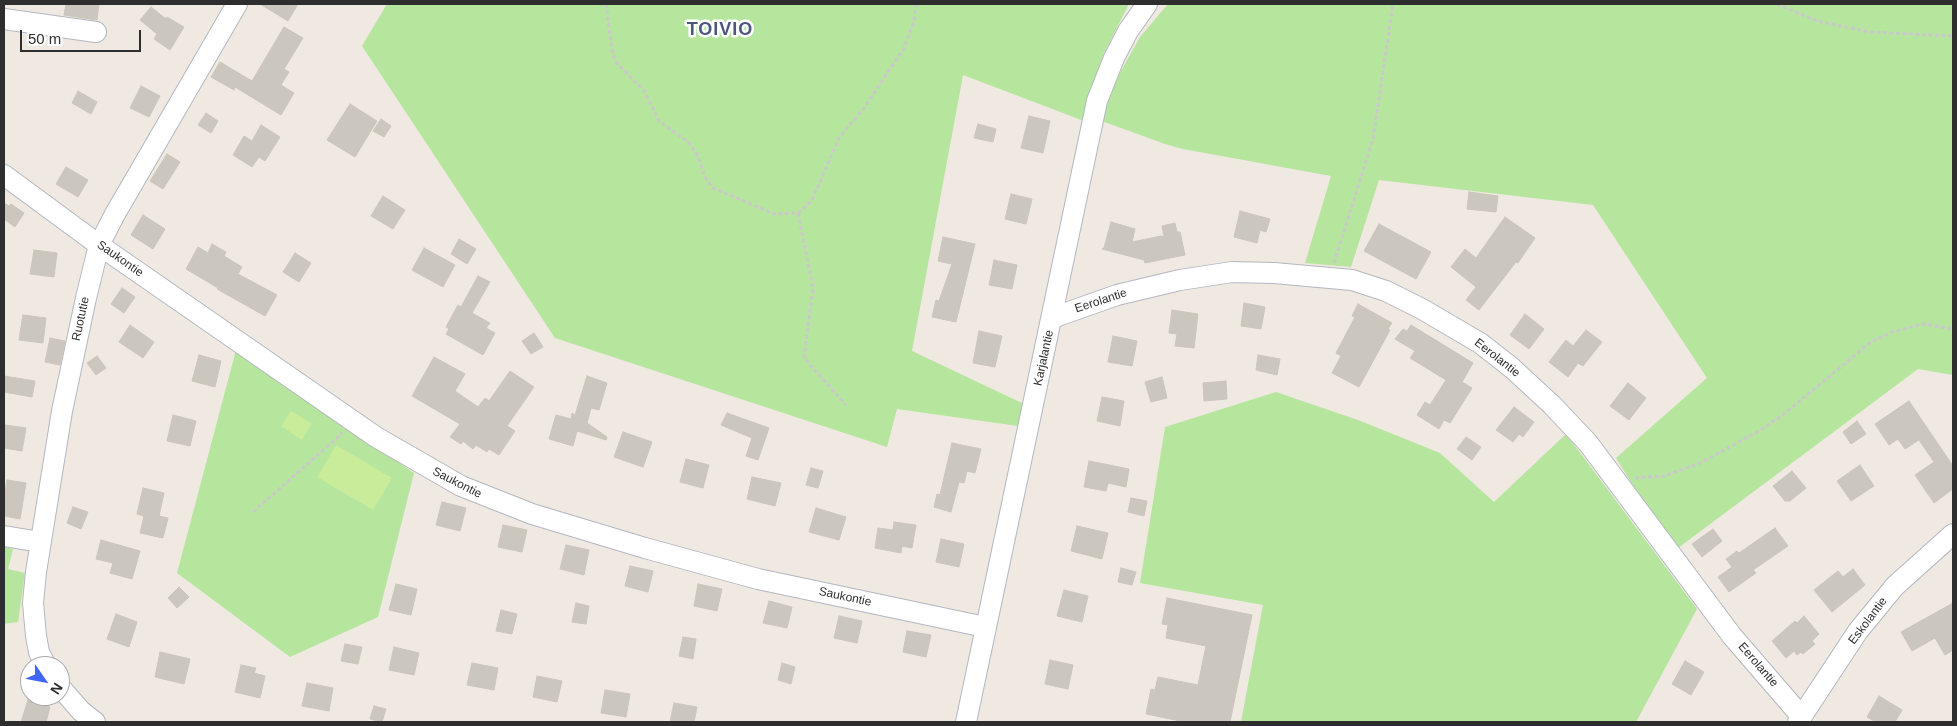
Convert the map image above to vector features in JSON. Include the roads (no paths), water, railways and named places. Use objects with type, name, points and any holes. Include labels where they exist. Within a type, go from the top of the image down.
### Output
[{"type":"street","name":"Ruotutie","points":[[41,656],[33,603],[40,542],[62,412],[99,245],[115,214],[237,4]]},
{"type":"street","name":"Karjalantie","points":[[966,722],[1097,101],[1114,58],[1128,31],[1147,4]]},
{"type":"street","points":[[4,18],[96,32]]},
{"type":"street","name":"Saukontie","points":[[4,175],[99,245],[376,437],[461,486],[532,514],[758,579],[985,627]]},
{"type":"street","name":"Eerolantie","points":[[1052,318],[1117,295],[1180,280],[1232,272],[1274,273],[1352,280],[1386,291],[1422,309],[1480,343],[1512,368],[1552,405],[1588,443],[1732,636],[1800,719]]},
{"type":"street","name":"Eskolantie","points":[[1800,719],[1858,631],[1895,586],[1953,534]]},
{"type":"street","points":[[4,536],[40,542]]},
{"type":"street","points":[[70,699],[95,722]]},
{"type":"district","name":"TOIVIO","points":[[720,30]]}]
